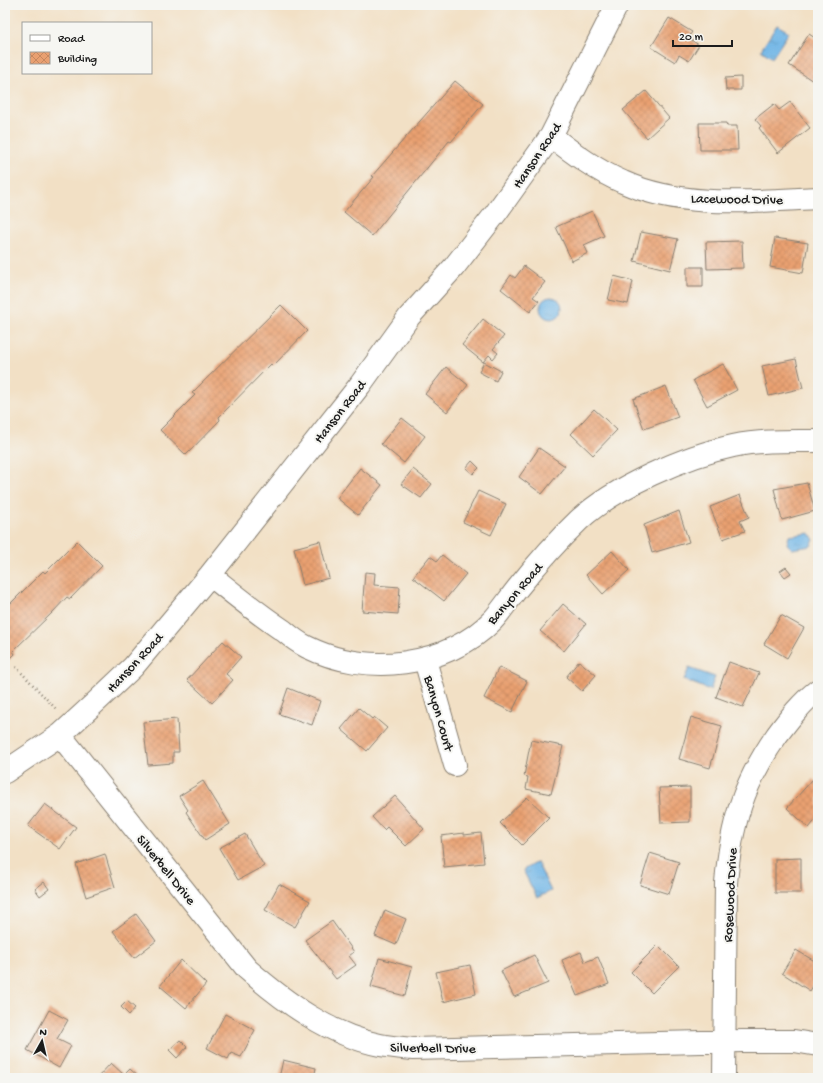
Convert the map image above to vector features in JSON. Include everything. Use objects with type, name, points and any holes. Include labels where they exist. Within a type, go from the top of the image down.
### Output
[{"type":"street","name":"Hanson Road","points":[[5,772],[61,724],[133,667],[210,575],[360,385],[409,317],[454,267],[551,136],[617,5]]},
{"type":"street","name":"Lacewood Drive","points":[[551,136],[582,159],[623,182],[659,194],[706,200],[747,201],[818,198]]},
{"type":"street","name":"Banyon Road","points":[[210,575],[264,618],[306,647],[333,658],[363,663],[395,664],[425,660],[470,639],[493,620],[516,589],[575,525],[613,495],[667,469],[694,458],[733,446],[783,441],[818,441]]},
{"type":"street","name":"Banyon Court","points":[[425,660],[455,765]]},
{"type":"street","name":"Rosewood Drive","points":[[724,1078],[726,883],[729,855],[736,819],[748,784],[764,754],[788,721],[810,696],[818,690]]},
{"type":"street","name":"Silverbell Drive","points":[[61,724],[247,969],[275,994],[305,1014],[347,1035],[379,1045],[413,1049],[794,1041],[818,1045]]},
{"type":"path","points":[[16,667],[61,724]]},
{"type":"water","points":[[777,25],[789,32],[772,58],[761,50]]},
{"type":"water","points":[[551,297],[555,298],[561,304],[561,312],[555,318],[551,319],[547,318],[541,312],[540,308],[541,304],[547,298]]},
{"type":"water","points":[[810,533],[814,540],[811,546],[792,549],[787,544],[789,536]]},
{"type":"water","points":[[689,668],[715,677],[710,690],[684,680]]},
{"type":"water","points":[[537,862],[551,891],[537,898],[523,870]]},
{"type":"building","points":[[669,18],[692,32],[688,38],[699,45],[689,61],[679,55],[675,62],[651,47]]},
{"type":"building","points":[[809,34],[818,40],[818,74],[813,81],[789,65]]},
{"type":"building","points":[[741,77],[741,90],[726,90],[725,78]]},
{"type":"building","points":[[455,81],[483,104],[451,142],[449,141],[372,236],[344,212],[374,177],[372,176]]},
{"type":"building","points":[[646,91],[669,118],[647,138],[623,110]]},
{"type":"building","points":[[790,102],[810,128],[778,153],[759,128],[761,126],[755,119],[774,104],[779,110]]},
{"type":"building","points":[[699,123],[726,123],[727,126],[737,126],[738,150],[700,150]]},
{"type":"building","points":[[592,211],[604,236],[584,245],[588,253],[572,261],[556,227]]},
{"type":"building","points":[[641,232],[678,239],[670,270],[634,261]]},
{"type":"building","points":[[775,238],[808,243],[803,273],[770,267]]},
{"type":"building","points":[[742,241],[743,268],[707,269],[706,242]]},
{"type":"building","points":[[524,266],[545,282],[533,297],[539,301],[530,312],[501,289],[511,275],[515,278]]},
{"type":"building","points":[[687,267],[703,267],[703,287],[687,287]]},
{"type":"building","points":[[614,276],[633,281],[628,304],[608,300]]},
{"type":"building","points":[[281,305],[307,331],[273,366],[271,364],[219,417],[220,420],[186,455],[160,430],[195,395],[192,393]]},
{"type":"building","points":[[483,319],[504,336],[493,349],[498,353],[493,359],[489,355],[483,362],[462,345]]},
{"type":"building","points":[[796,359],[803,388],[769,396],[762,366]]},
{"type":"building","points":[[484,362],[501,371],[496,381],[479,372]]},
{"type":"building","points":[[723,364],[737,390],[707,406],[693,380]]},
{"type":"building","points":[[446,367],[468,385],[447,412],[425,394]]},
{"type":"building","points":[[666,386],[678,417],[644,429],[633,399]]},
{"type":"building","points":[[594,409],[617,430],[593,455],[571,434]]},
{"type":"building","points":[[402,418],[425,436],[404,463],[381,444]]},
{"type":"building","points":[[539,448],[565,466],[542,494],[519,477]]},
{"type":"building","points":[[472,461],[479,468],[473,474],[466,468]]},
{"type":"building","points":[[360,468],[382,485],[358,515],[337,498]]},
{"type":"building","points":[[413,469],[432,484],[421,498],[401,484]]},
{"type":"building","points":[[807,483],[815,511],[782,520],[774,489]]},
{"type":"building","points":[[478,491],[506,504],[491,535],[463,522]]},
{"type":"building","points":[[740,495],[749,517],[740,521],[745,531],[723,539],[710,507]]},
{"type":"building","points":[[679,511],[689,542],[652,553],[644,525]]},
{"type":"building","points":[[77,541],[102,566],[70,599],[67,597],[13,651],[15,654],[5,664],[5,609],[43,571],[45,573]]},
{"type":"building","points":[[320,541],[329,578],[303,585],[294,548]]},
{"type":"building","points":[[612,551],[629,570],[603,594],[586,575]]},
{"type":"building","points":[[442,555],[466,574],[444,601],[413,577],[430,556],[437,561]]},
{"type":"building","points":[[786,567],[791,573],[785,577],[780,571]]},
{"type":"building","points":[[365,572],[375,573],[374,585],[400,587],[398,614],[362,611]]},
{"type":"building","points":[[563,604],[586,624],[564,651],[540,631]]},
{"type":"building","points":[[781,615],[804,628],[787,658],[764,644]]},
{"type":"building","points":[[223,641],[241,657],[226,674],[233,680],[212,703],[187,680]]},
{"type":"building","points":[[579,661],[596,675],[582,691],[566,677]]},
{"type":"building","points":[[729,662],[759,673],[743,707],[716,697]]},
{"type":"building","points":[[499,667],[527,681],[512,712],[484,698]]},
{"type":"building","points":[[288,688],[320,701],[312,725],[279,714]]},
{"type":"building","points":[[359,708],[372,719],[374,717],[387,728],[367,751],[341,729]]},
{"type":"building","points":[[691,717],[722,726],[710,768],[679,759]]},
{"type":"building","points":[[177,719],[179,752],[173,752],[173,763],[148,765],[143,722]]},
{"type":"building","points":[[531,740],[563,746],[551,794],[526,789],[528,777],[524,776]]},
{"type":"building","points":[[813,779],[818,783],[818,817],[809,828],[787,808]]},
{"type":"building","points":[[203,781],[230,824],[205,840],[186,812],[188,810],[179,796]]},
{"type":"building","points":[[690,787],[690,822],[661,823],[659,788]]},
{"type":"building","points":[[395,796],[424,829],[406,846],[387,827],[384,830],[372,817]]},
{"type":"building","points":[[527,797],[549,818],[522,845],[500,823]]},
{"type":"building","points":[[45,804],[76,827],[60,849],[28,826]]},
{"type":"building","points":[[464,833],[464,835],[481,833],[484,863],[444,867],[441,836]]},
{"type":"building","points":[[245,834],[264,866],[238,880],[219,848]]},
{"type":"building","points":[[650,853],[679,862],[669,894],[640,885]]},
{"type":"building","points":[[105,854],[115,887],[86,897],[76,864]]},
{"type":"building","points":[[801,858],[801,893],[775,893],[775,859]]},
{"type":"building","points":[[44,882],[49,889],[40,896],[35,889]]},
{"type":"building","points":[[279,884],[310,901],[295,927],[265,910]]},
{"type":"building","points":[[385,910],[406,919],[396,945],[375,936]]},
{"type":"building","points":[[136,914],[156,941],[134,958],[113,931]]},
{"type":"building","points":[[332,921],[354,952],[349,956],[356,965],[336,979],[305,940]]},
{"type":"building","points":[[658,945],[679,966],[652,993],[631,972]]},
{"type":"building","points":[[796,950],[818,963],[818,978],[810,991],[782,973]]},
{"type":"building","points":[[581,952],[585,962],[598,957],[609,984],[577,996],[562,960]]},
{"type":"building","points":[[534,955],[548,983],[514,997],[501,971]]},
{"type":"building","points":[[379,958],[412,967],[405,996],[371,987]]},
{"type":"building","points":[[181,960],[206,984],[186,1008],[160,986]]},
{"type":"building","points":[[470,965],[476,994],[443,1002],[436,972]]},
{"type":"building","points":[[127,1001],[135,1008],[129,1015],[121,1007]]},
{"type":"building","points":[[49,1010],[68,1020],[57,1039],[71,1046],[59,1068],[27,1050]]},
{"type":"building","points":[[225,1014],[255,1030],[241,1057],[231,1053],[228,1059],[207,1048]]},
{"type":"building","points":[[180,1040],[187,1047],[177,1058],[169,1050]]},
{"type":"building","points":[[283,1060],[316,1068],[314,1078],[279,1078]]},
{"type":"building","points":[[111,1063],[124,1075],[130,1069],[140,1078],[97,1078]]}]
